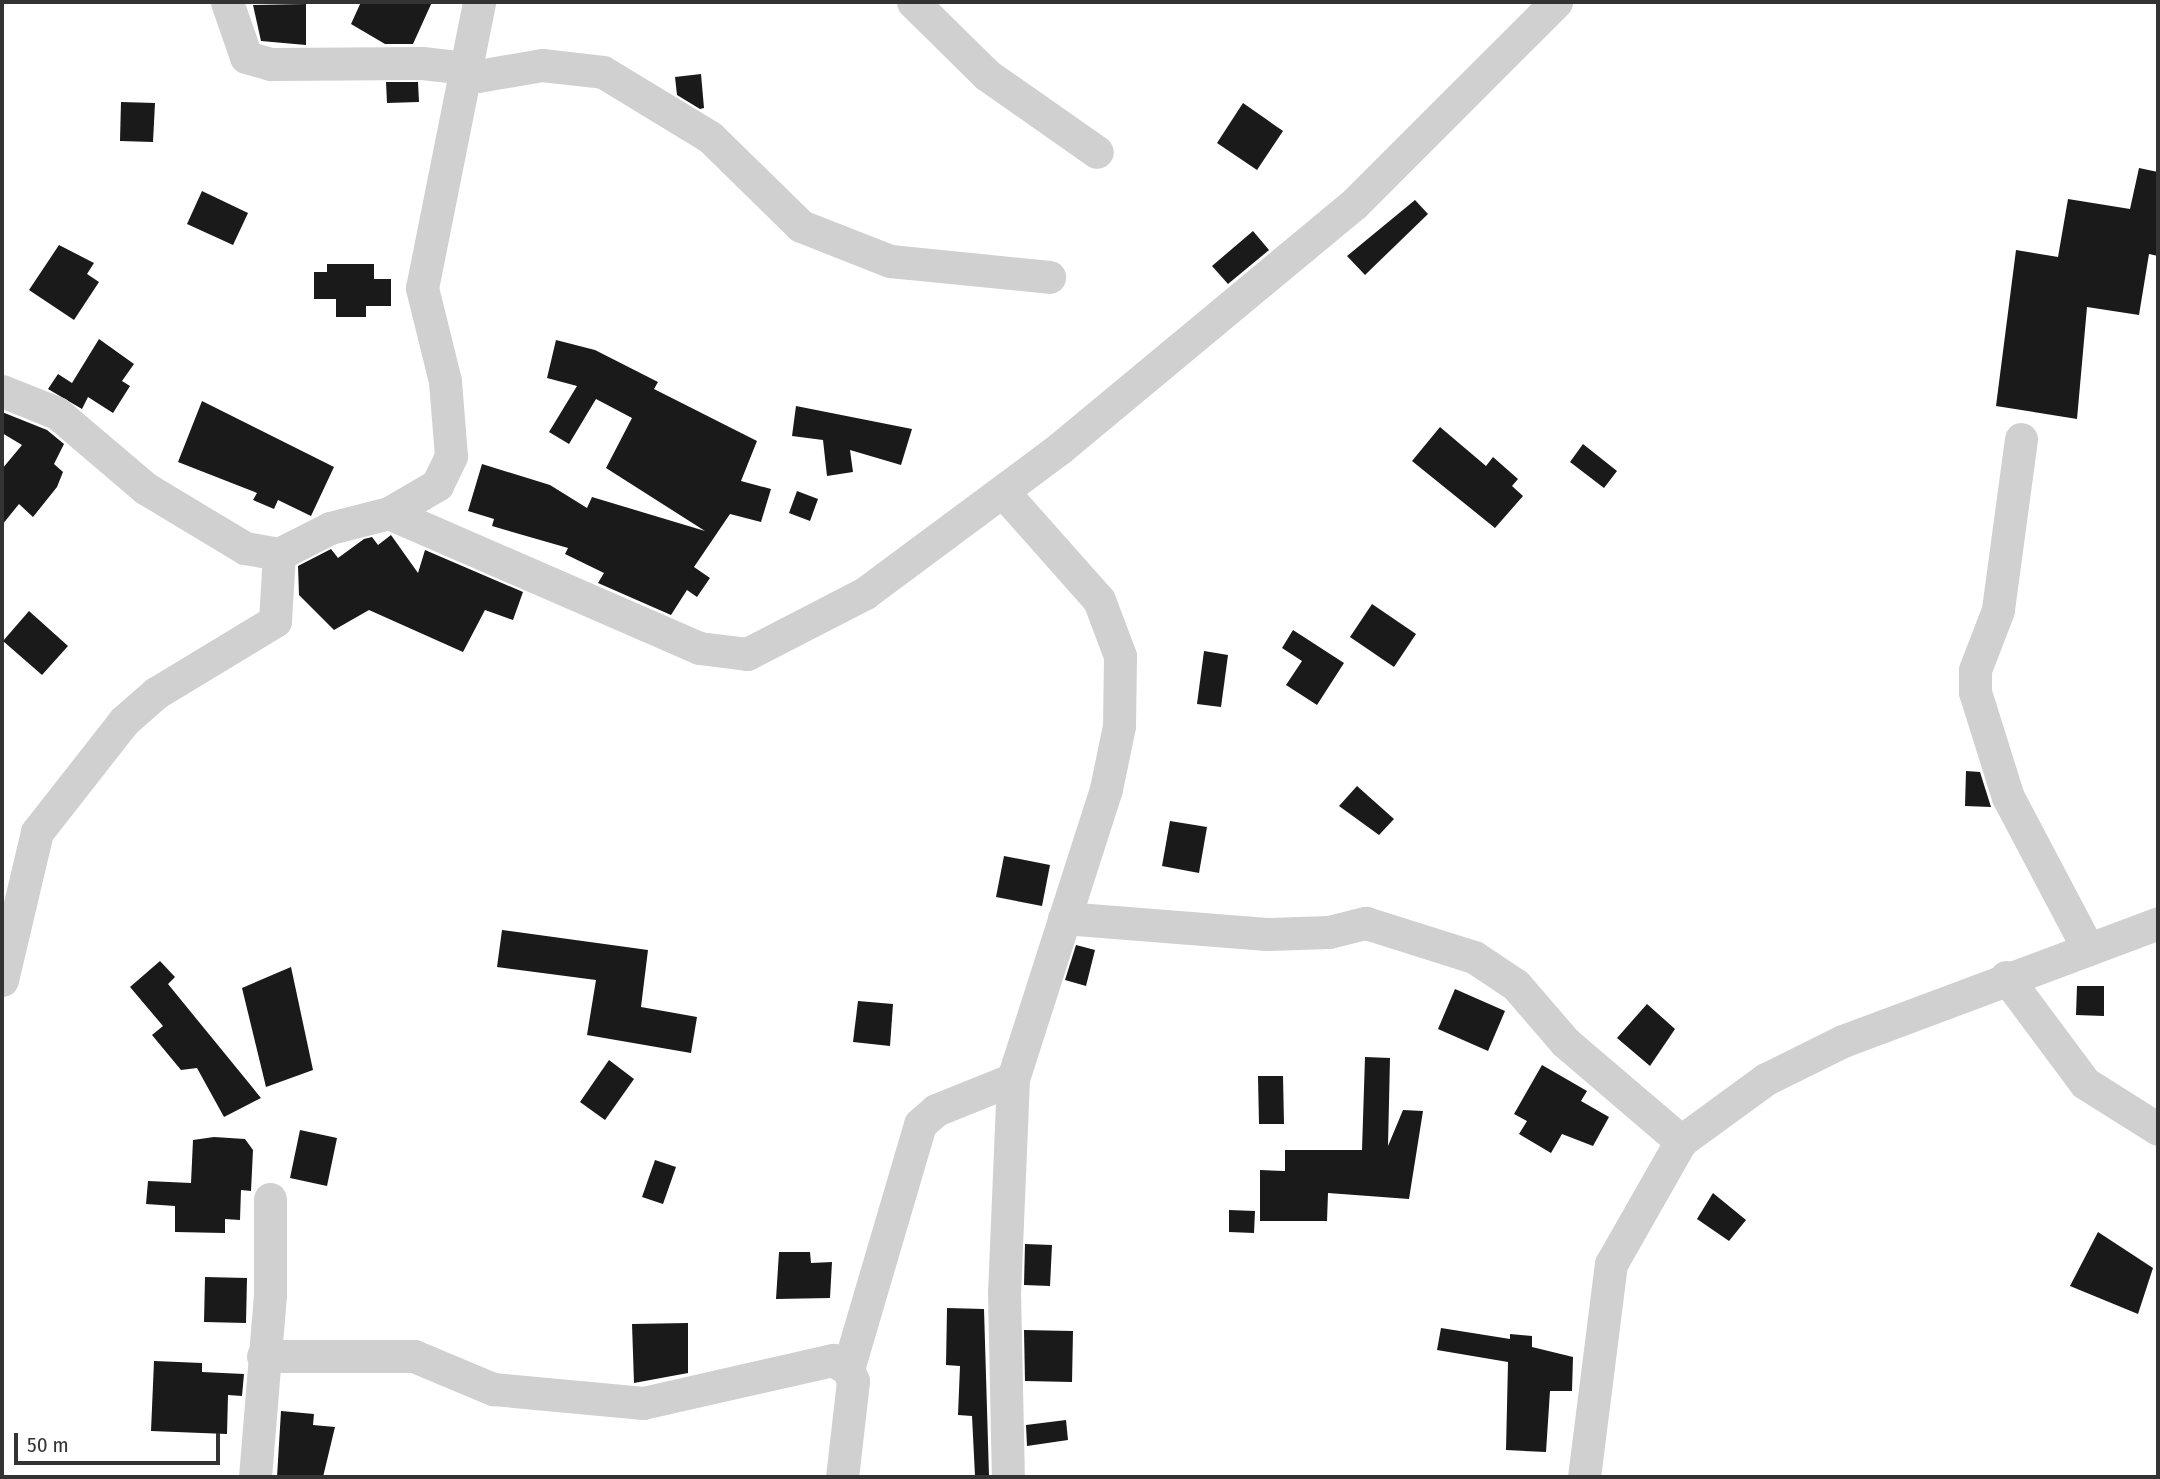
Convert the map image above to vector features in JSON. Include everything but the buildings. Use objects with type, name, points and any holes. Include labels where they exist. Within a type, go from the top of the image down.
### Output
[{"type":"street","points":[[227,2],[246,57],[271,64],[359,61],[466,68],[478,76],[542,65],[603,72],[710,137],[801,226],[890,261],[1049,277]]},
{"type":"street","points":[[2,391],[57,413],[145,488],[220,535],[278,554],[330,528],[389,513],[437,485],[451,456],[445,382],[422,288],[479,2]]},
{"type":"street","points":[[913,2],[987,75],[1097,152]]},
{"type":"street","points":[[389,513],[699,648],[747,654],[865,593],[1004,493],[1354,204],[1556,2]]},
{"type":"street","points":[[2021,439],[1998,610],[1975,670],[1975,692],[2008,797],[2088,949]]},
{"type":"street","points":[[1004,493],[1098,600],[1120,656],[1119,726],[1106,789],[1013,1079],[1004,1291],[1008,1477]]},
{"type":"street","points":[[2,980],[37,832],[132,714],[275,621],[278,554]]},
{"type":"street","points":[[1064,918],[1266,934],[1329,932],[1366,923],[1474,957],[1516,985],[1565,1042],[1681,1141]]},
{"type":"street","points":[[1584,1477],[1611,1264],[1681,1141],[1766,1079],[2006,976],[2158,923]]},
{"type":"street","points":[[2006,976],[2085,1083],[2158,1129]]},
{"type":"street","points":[[842,1477],[853,1400],[848,1369],[920,1124],[936,1110],[1013,1079]]},
{"type":"street","points":[[255,1477],[264,1356],[270,1199]]},
{"type":"street","points":[[264,1356],[414,1356],[493,1389],[643,1403],[826,1359],[848,1369]]}]
